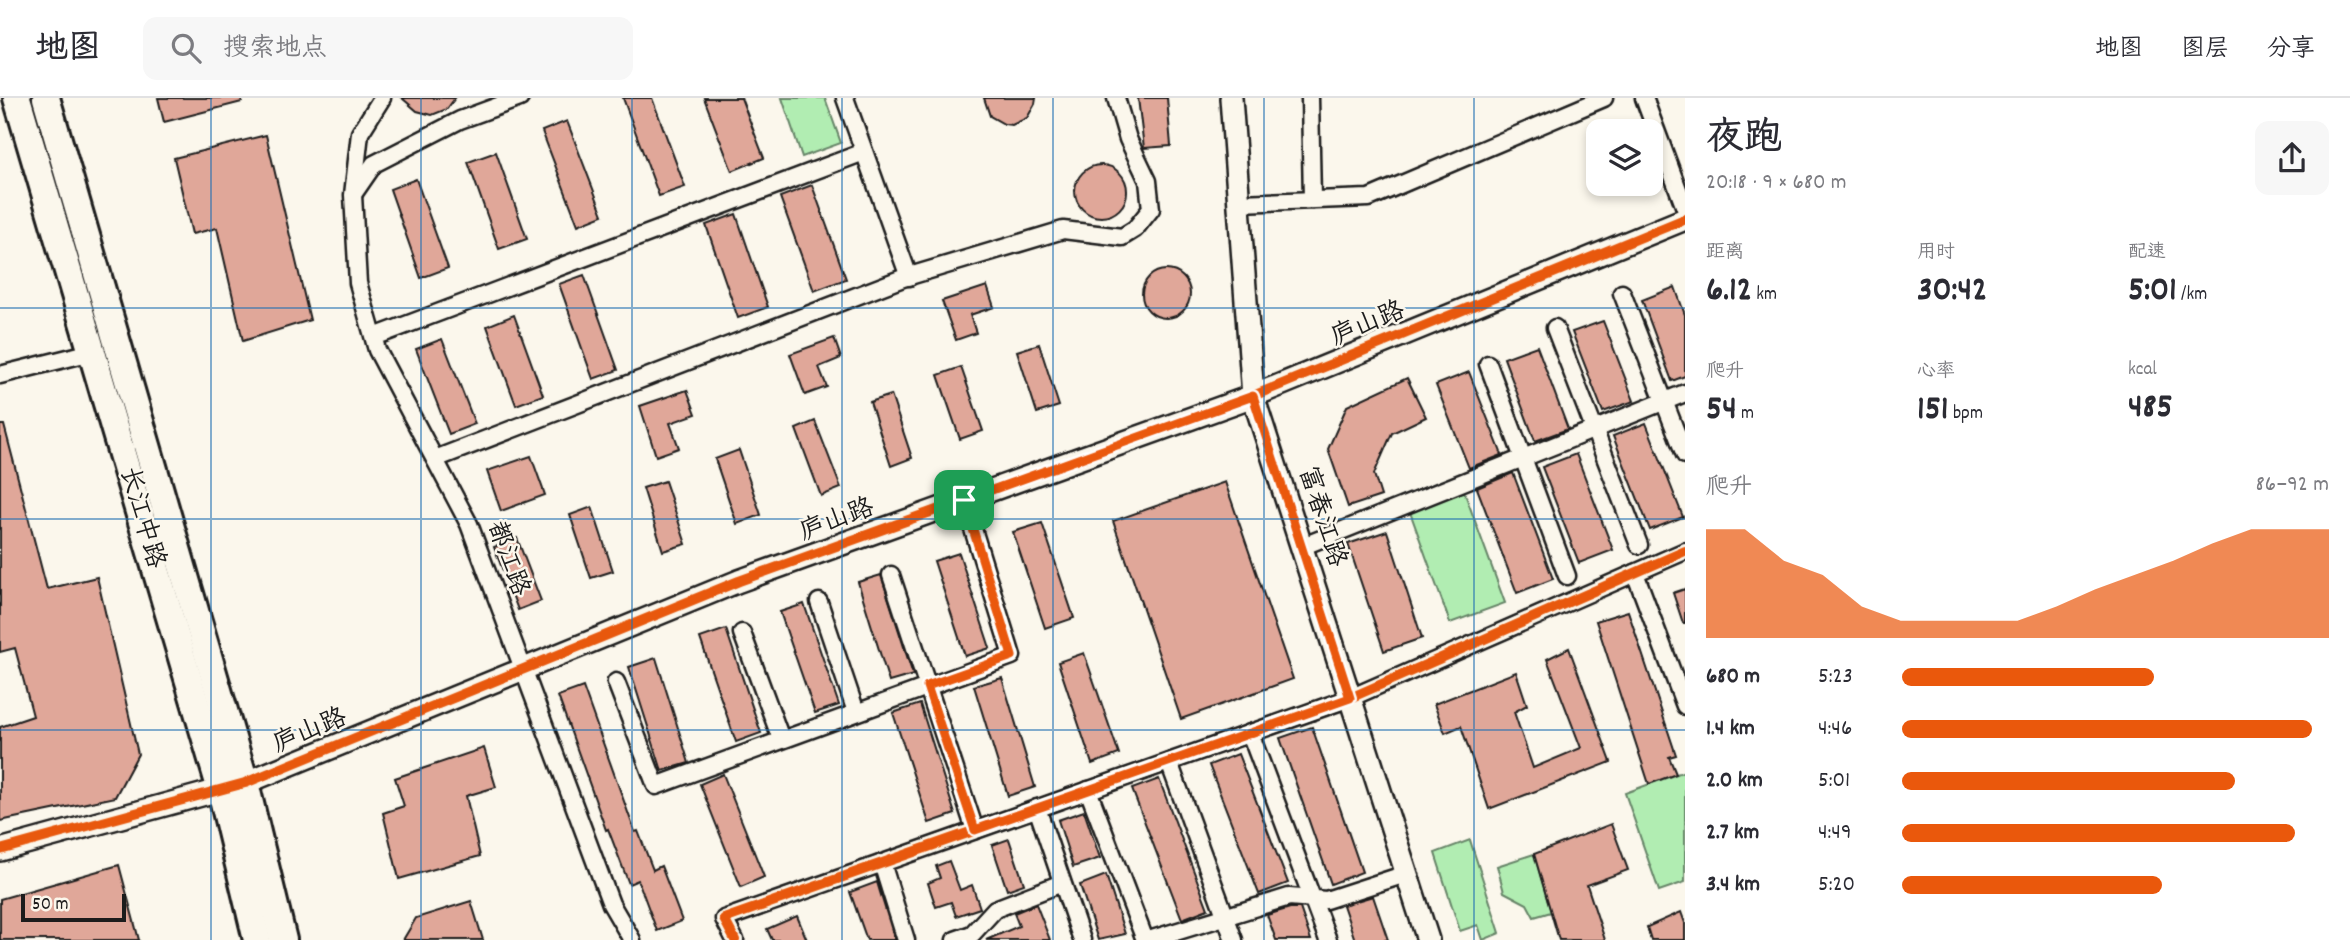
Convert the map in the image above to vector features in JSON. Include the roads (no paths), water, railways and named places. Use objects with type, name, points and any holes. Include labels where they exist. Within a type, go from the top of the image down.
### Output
[{"type":"main road","name":"长江中路","points":[[17,98],[92,352],[283,940]]},
{"type":"main road","name":"长江中路","points":[[46,98],[233,787],[257,940]]},
{"type":"street","name":"都江路","points":[[382,98],[360,133],[353,195],[358,283],[377,350],[469,524],[611,904],[632,940]]},
{"type":"street","points":[[353,195],[374,164],[460,120],[520,98]]},
{"type":"street","points":[[845,98],[909,277]]},
{"type":"street","points":[[435,458],[909,277],[1063,230],[1122,237],[1135,229],[1152,209],[1148,181],[1128,139],[1116,98]]},
{"type":"street","name":"富春江路","points":[[1231,98],[1253,396],[1428,940]]},
{"type":"street","points":[[1310,98],[1312,200]]},
{"type":"street","points":[[1239,203],[1369,198],[1579,103],[1604,98]]},
{"type":"street","points":[[1644,98],[1685,208]]},
{"type":"street","points":[[374,337],[864,152]]},
{"type":"street","name":"庐山路","points":[[0,850],[233,787],[739,581],[1253,396],[1685,219]]},
{"type":"street","points":[[1622,293],[1685,455]]},
{"type":"street","points":[[1555,328],[1639,545]]},
{"type":"street","points":[[0,375],[92,352]]},
{"type":"street","points":[[1488,364],[1567,576]]},
{"type":"street","points":[[1301,547],[1685,393]]},
{"type":"street","points":[[616,682],[656,786],[1012,656],[964,500]]},
{"type":"street","points":[[735,940],[724,919],[1350,698],[1685,551]]},
{"type":"street","points":[[1635,573],[1685,706]]},
{"type":"street","points":[[891,575],[975,830]]},
{"type":"street","points":[[819,602],[856,712]]},
{"type":"street","points":[[742,633],[781,739]]},
{"type":"street","points":[[1250,733],[1328,940]]},
{"type":"street","points":[[1169,762],[1234,940]]},
{"type":"street","points":[[1088,790],[1147,940],[1289,897],[1326,900],[1406,874]]},
{"type":"street","points":[[1037,808],[1082,940]]},
{"type":"street","points":[[882,863],[906,940]]},
{"type":"street","points":[[955,940],[972,934],[995,909],[1062,883]]}]
